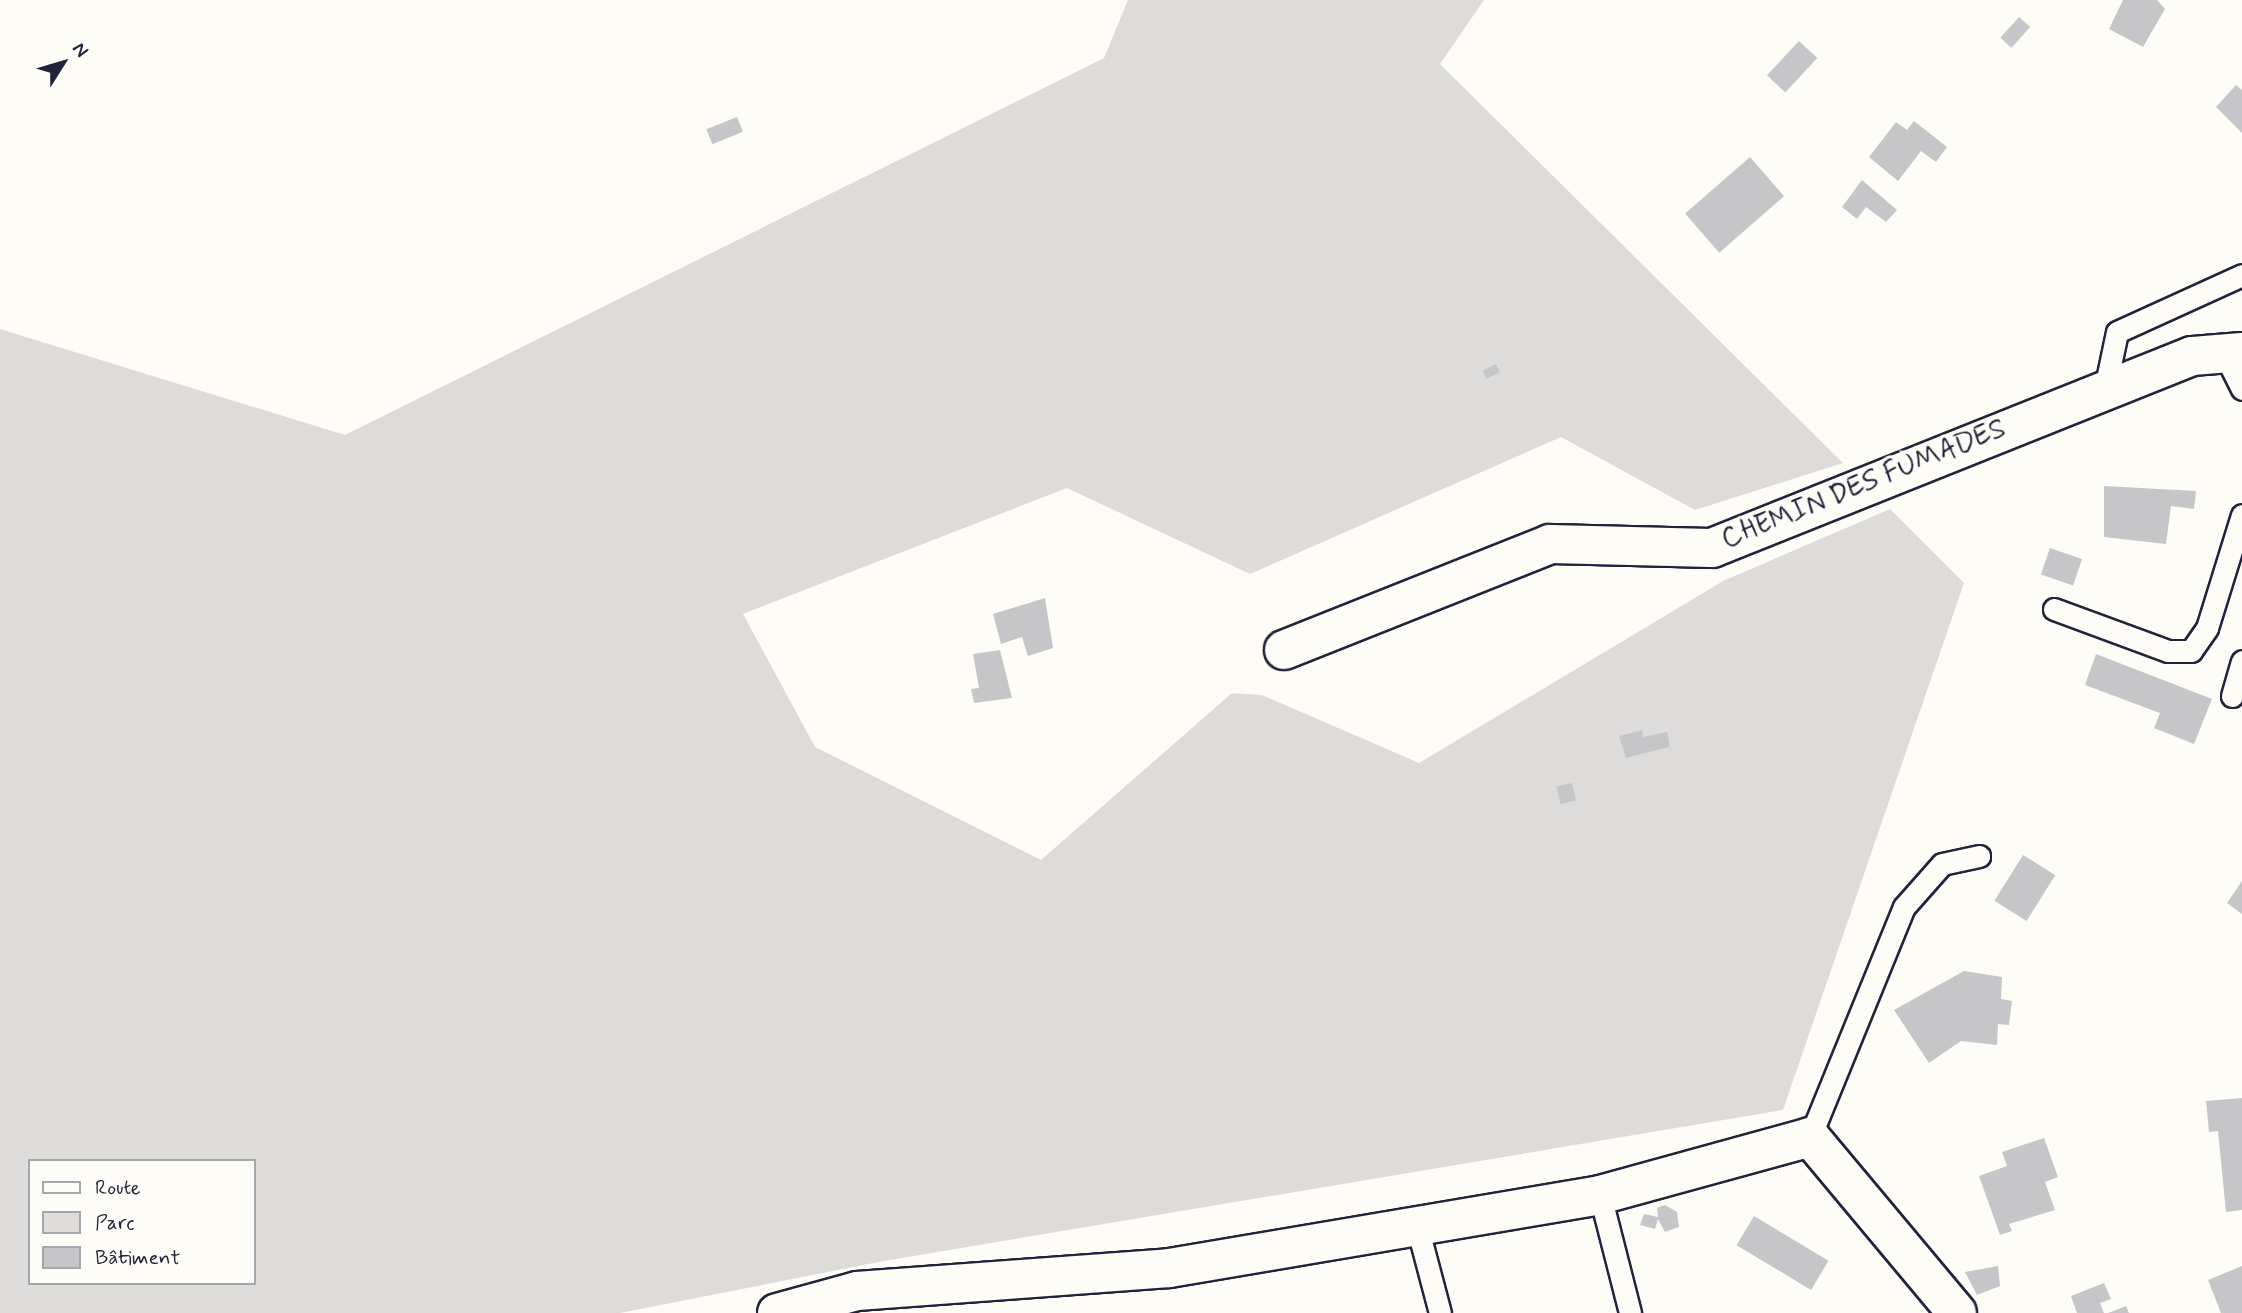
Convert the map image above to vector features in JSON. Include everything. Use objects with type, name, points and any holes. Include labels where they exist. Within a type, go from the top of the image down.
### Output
[{"type":"street","name":"CHEMIN DES FUMADES","points":[[1284,650],[1550,544],[1712,548],[2192,356],[2233,353]]},
{"type":"street","points":[[777,1313],[857,1291],[1170,1268],[1600,1195],[1810,1137],[1957,1313]]},
{"type":"lane","points":[[2105,389],[2117,332],[2242,275]]},
{"type":"lane","points":[[2233,353],[2242,389]]},
{"type":"lane","points":[[2054,608],[2168,651],[2191,651],[2207,628],[2242,515]]},
{"type":"lane","points":[[2232,696],[2242,661]]},
{"type":"lane","points":[[1810,1137],[1904,907],[1942,864],[1979,856]]},
{"type":"lane","points":[[1600,1195],[1630,1313]]},
{"type":"lane","points":[[1417,1226],[1440,1313]]},
{"type":"green space","points":[[1128,0],[1484,0],[1440,64],[1843,463],[1695,510],[1561,437],[1250,574],[1067,488],[743,614],[815,747],[1041,860],[1232,693],[1262,695],[1419,763],[1723,581],[1890,509],[1964,583],[1783,1110],[884,1261],[620,1313],[0,1313],[0,329],[345,435],[1104,58]]},
{"type":"building","points":[[2123,0],[2157,0],[2165,9],[2143,47],[2109,29]]},
{"type":"building","points":[[2019,17],[2030,27],[2011,48],[2000,38]]},
{"type":"building","points":[[1799,41],[1817,58],[1785,92],[1767,75]]},
{"type":"building","points":[[2236,85],[2242,90],[2242,133],[2216,107]]},
{"type":"building","points":[[737,117],[743,132],[712,144],[706,129]]},
{"type":"building","points":[[1914,121],[1947,147],[1936,162],[1921,151],[1898,181],[1869,157],[1896,122],[1907,130]]},
{"type":"building","points":[[1750,157],[1784,196],[1719,253],[1685,213]]},
{"type":"building","points":[[1862,180],[1897,210],[1886,222],[1866,207],[1857,219],[1842,207]]},
{"type":"building","points":[[1496,364],[1500,372],[1487,379],[1483,371]]},
{"type":"building","points":[[2104,486],[2196,491],[2194,509],[2171,506],[2166,544],[2104,537]]},
{"type":"building","points":[[2050,548],[2082,559],[2073,586],[2041,574]]},
{"type":"building","points":[[1045,598],[1053,648],[1028,656],[1022,637],[1001,644],[993,614]]},
{"type":"building","points":[[1000,650],[1012,698],[974,703],[971,689],[979,688],[973,654]]},
{"type":"building","points":[[2096,654],[2212,699],[2194,744],[2154,728],[2160,713],[2085,685]]},
{"type":"building","points":[[1642,730],[1643,737],[1667,732],[1670,747],[1626,758],[1619,736]]},
{"type":"building","points":[[1572,783],[1576,801],[1560,804],[1556,787]]},
{"type":"building","points":[[2023,855],[2055,875],[2027,921],[1994,901]]},
{"type":"building","points":[[2242,881],[2242,914],[2227,903]]},
{"type":"building","points":[[1964,971],[2002,977],[2001,999],[2012,1001],[2009,1025],[1998,1024],[1997,1045],[1961,1041],[1929,1063],[1894,1010]]},
{"type":"building","points":[[2242,1098],[2242,1210],[2226,1212],[2218,1131],[2209,1132],[2206,1101]]},
{"type":"building","points":[[2044,1138],[2058,1177],[2045,1182],[2055,1210],[2009,1224],[2012,1231],[2000,1235],[1979,1176],[2007,1166],[2002,1152]]},
{"type":"building","points":[[1665,1205],[1677,1212],[1679,1227],[1665,1232],[1658,1219],[1655,1229],[1640,1225],[1644,1214],[1658,1217],[1657,1208]]},
{"type":"building","points":[[1754,1216],[1829,1261],[1811,1290],[1736,1245]]},
{"type":"building","points":[[1998,1266],[2000,1286],[1977,1295],[1965,1272]]},
{"type":"building","points":[[2242,1266],[2242,1313],[2221,1313],[2208,1280]]},
{"type":"building","points":[[2104,1283],[2111,1299],[2100,1303],[2104,1313],[2077,1313],[2071,1296]]},
{"type":"building","points":[[2126,1306],[2129,1313],[2108,1313]]}]
